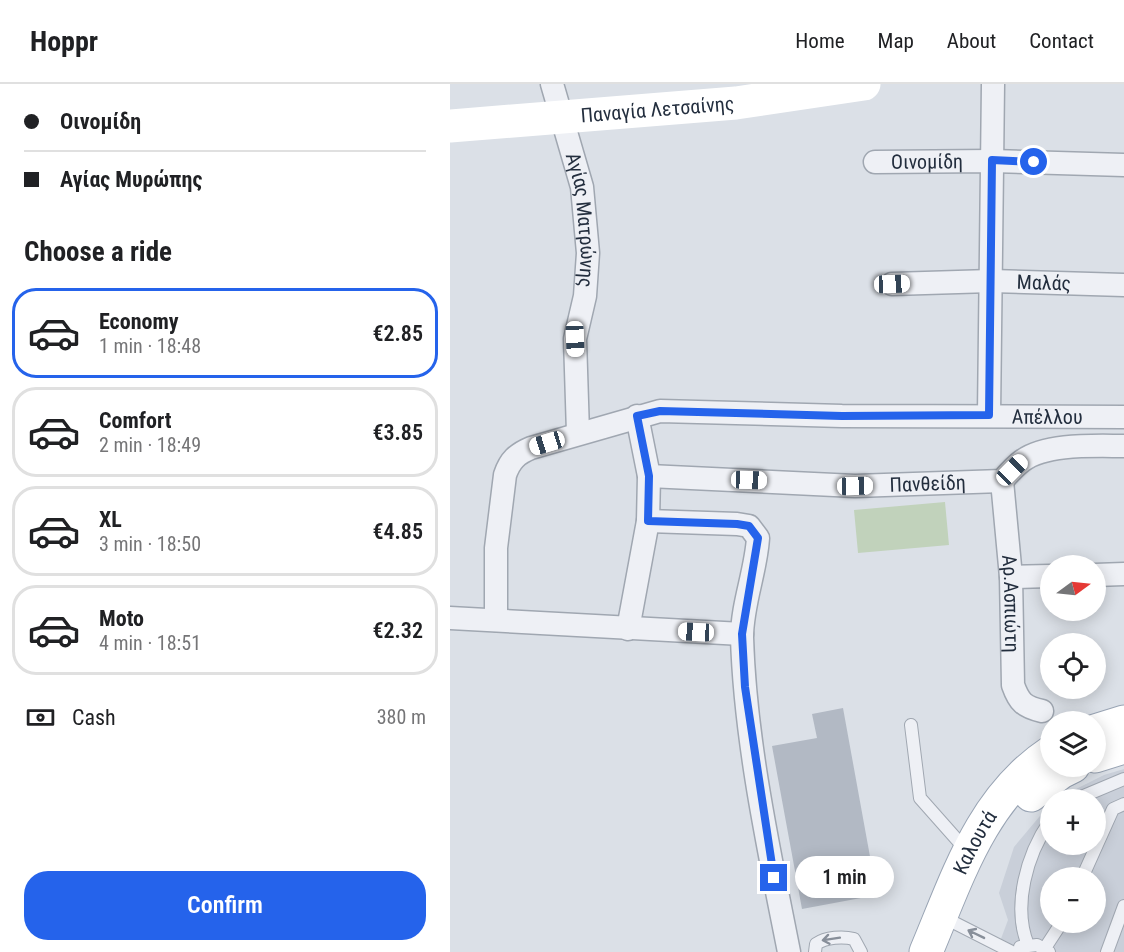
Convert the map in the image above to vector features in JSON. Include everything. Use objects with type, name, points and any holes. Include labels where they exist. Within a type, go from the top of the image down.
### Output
[{"type":"main road","name":"Παναγία Λετσαίνης","points":[[450,126],[735,103],[864,84]]},
{"type":"main road","points":[[1106,727],[1124,722]]},
{"type":"main road","points":[[1106,753],[1124,747]]},
{"type":"main road","name":"Καλουτά","points":[[939,941],[968,852],[1006,790],[1040,760]]},
{"type":"main road","name":"Καλουτά","points":[[939,941],[986,849],[1010,814],[1039,787],[1055,777]]},
{"type":"street","name":"Αγίας Ματρώνης","points":[[552,84],[582,187],[588,253],[585,296],[575,339],[578,433]]},
{"type":"street","points":[[989,415],[993,84]]},
{"type":"street","name":"Οινομίδη","points":[[875,162],[992,160],[1124,165]]},
{"type":"street","name":"Μαλάς","points":[[892,284],[991,281],[1124,285]]},
{"type":"street","name":"Απέλλου","points":[[496,620],[496,548],[505,475],[509,464],[518,454],[531,447],[660,411],[842,416],[1124,417]]},
{"type":"street","points":[[628,629],[648,521],[649,476],[637,416]]},
{"type":"street","points":[[1002,481],[1023,460],[1041,451],[1124,446]]},
{"type":"street","name":"Πανθείδη","points":[[649,476],[855,486],[1002,481]]},
{"type":"street","name":"Αρ.Ασπιώτη","points":[[1002,481],[1011,577],[1013,685],[1019,701],[1029,708],[1042,711]]},
{"type":"street","points":[[648,521],[737,524],[749,526],[758,538],[742,634],[745,687],[768,844],[789,952]]},
{"type":"street","points":[[1106,575],[1124,574]]},
{"type":"street","points":[[1011,577],[1040,576]]},
{"type":"street","points":[[450,618],[742,634]]},
{"type":"lane","points":[[911,725],[920,798],[968,852]]},
{"type":"lane","points":[[1100,789],[1124,779]]},
{"type":"lane","points":[[1087,867],[1113,809],[1124,804]]},
{"type":"lane","points":[[1028,945],[1022,919],[1021,898],[1032,857],[1040,841]]},
{"type":"lane","points":[[1107,952],[1124,906]]},
{"type":"lane","points":[[939,941],[1013,952],[1028,945],[1047,950],[1056,933]]},
{"type":"lane","points":[[815,952],[816,944],[821,941],[847,937],[855,939],[861,952]]},
{"type":"shaded area","points":[[1124,769],[1124,952],[996,952],[1008,920],[999,893],[1014,847],[1040,816],[1040,855],[1106,855],[1106,789],[1076,789],[1100,777],[1106,777],[1106,774]]},
{"type":"green space","points":[[945,502],[949,545],[858,553],[854,510]]},
{"type":"building","points":[[843,708],[877,895],[802,909],[772,746],[817,738],[812,714]]},
{"type":"route","points":[[774,878],[745,687],[742,634],[758,538],[749,526],[737,524],[648,521],[649,476],[637,416],[660,411],[842,416],[989,415],[992,160],[1034,162]]}]
